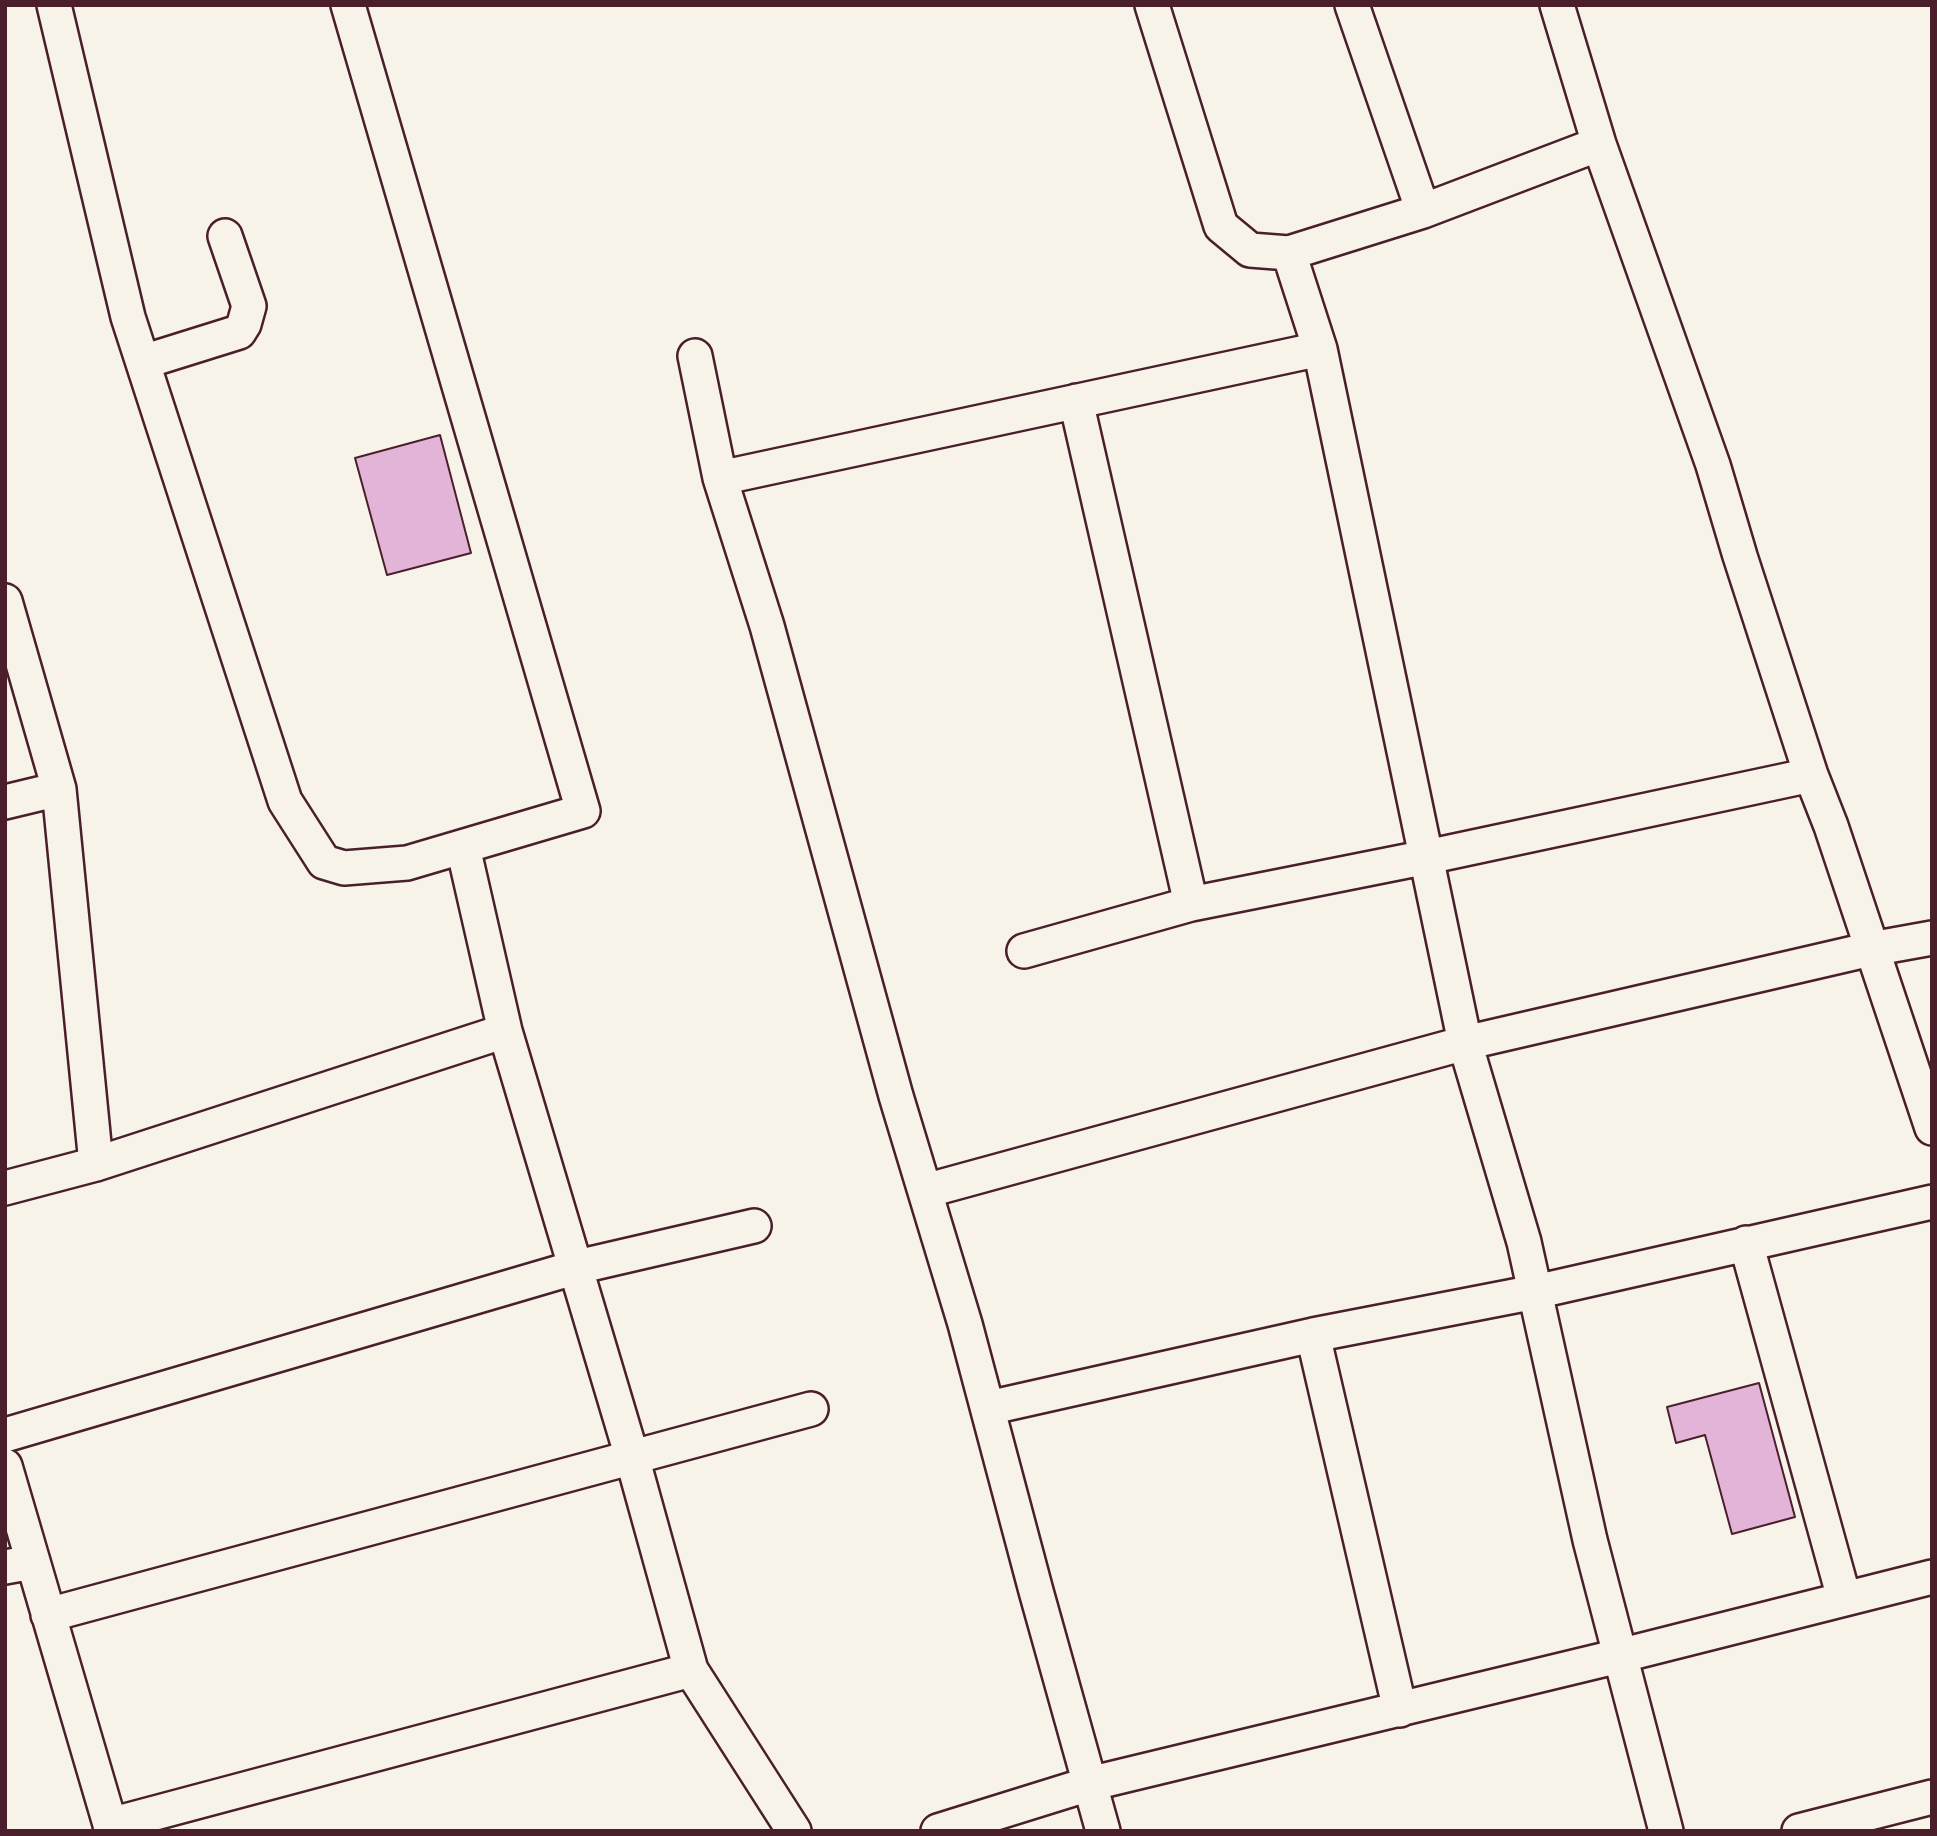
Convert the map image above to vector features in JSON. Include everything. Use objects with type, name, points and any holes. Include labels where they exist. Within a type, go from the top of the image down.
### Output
[{"type":"street","points":[[54,5],[128,317],[285,801],[324,862],[344,868],[407,863],[583,811],[348,5]]},
{"type":"street","points":[[1153,5],[1221,226],[1250,250],[1289,253],[1423,211],[1599,144]]},
{"type":"street","points":[[1352,5],[1423,211]]},
{"type":"street","points":[[1557,5],[1599,144],[1713,465],[1811,775],[1831,826],[1932,1128]]},
{"type":"street","points":[[143,362],[239,332],[244,324],[248,306],[225,236]]},
{"type":"street","points":[[1289,253],[1320,349],[1465,1043],[1524,1242],[1590,1541],[1666,1831]]},
{"type":"street","points":[[720,478],[1320,349]]},
{"type":"street","points":[[695,356],[720,478],[770,638],[896,1096],[988,1408],[1088,1784],[1103,1831]]},
{"type":"street","points":[[1076,401],[1191,904]]},
{"type":"street","points":[[5,601],[58,789],[96,1164]]},
{"type":"street","points":[[1024,950],[1191,904],[1811,775]]},
{"type":"street","points":[[5,802],[58,789]]},
{"type":"street","points":[[463,848],[505,1031],[577,1267],[691,1670],[794,1831]]},
{"type":"street","points":[[925,1191],[1465,1043],[1871,949],[1932,939]]},
{"type":"street","points":[[5,1188],[96,1164],[505,1031]]},
{"type":"street","points":[[988,1408],[1313,1335],[1535,1292],[1932,1202]]},
{"type":"street","points":[[5,1435],[577,1267],[754,1226]]},
{"type":"street","points":[[1746,1243],[1844,1598]]},
{"type":"street","points":[[1313,1335],[1400,1710]]},
{"type":"street","points":[[48,1615],[811,1409]]},
{"type":"street","points":[[5,1466],[19,1564],[48,1615],[111,1828],[691,1670]]},
{"type":"street","points":[[938,1831],[1088,1784],[1400,1710],[1932,1577]]},
{"type":"street","points":[[1799,1831],[1932,1797]]},
{"type":"building","points":[[440,435],[471,553],[387,575],[355,458]]},
{"type":"building","points":[[1759,1383],[1795,1517],[1732,1534],[1705,1435],[1676,1443],[1667,1407]]}]
